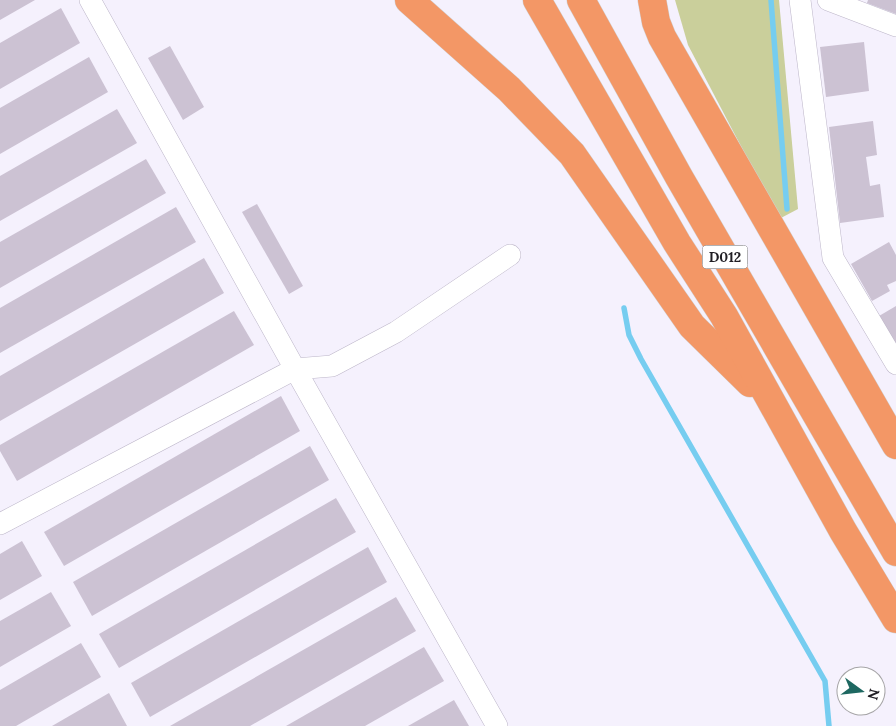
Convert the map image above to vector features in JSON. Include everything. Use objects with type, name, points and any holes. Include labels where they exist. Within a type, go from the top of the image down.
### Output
[{"type":"highway","points":[[409,0],[509,90],[572,154],[692,326],[770,402]]},
{"type":"highway","name":"D012","points":[[537,0],[677,243],[720,311],[770,402],[896,619]]},
{"type":"highway","name":"D012","points":[[581,0],[785,363],[896,552]]},
{"type":"highway","points":[[652,0],[656,22],[662,37],[896,445]]},
{"type":"highway","points":[[692,326],[709,321],[720,311],[785,363]]},
{"type":"street","points":[[90,0],[497,726]]},
{"type":"street","points":[[800,0],[833,258],[896,364]]},
{"type":"street","points":[[828,0],[896,26]]},
{"type":"street","points":[[0,524],[296,369],[332,366],[388,337],[510,255]]},
{"type":"green space","points":[[675,0],[779,0],[798,209],[779,219],[688,45]]},
{"type":"building","points":[[0,0],[35,0],[0,20]]},
{"type":"building","points":[[868,0],[896,0],[896,14],[867,3]]},
{"type":"building","points":[[61,8],[80,43],[0,89],[0,43]]},
{"type":"building","points":[[864,42],[869,91],[826,97],[820,47]]},
{"type":"building","points":[[170,46],[204,107],[183,120],[148,58]]},
{"type":"building","points":[[89,57],[108,92],[0,154],[0,108]]},
{"type":"building","points":[[117,109],[137,143],[0,221],[0,176]]},
{"type":"building","points":[[873,121],[877,155],[866,157],[870,186],[880,184],[884,217],[840,223],[829,127]]},
{"type":"building","points":[[146,159],[166,193],[0,288],[0,242]]},
{"type":"building","points":[[257,204],[303,286],[289,294],[242,212]]},
{"type":"building","points":[[176,207],[196,242],[0,353],[0,308]]},
{"type":"building","points":[[889,242],[896,255],[896,281],[887,285],[890,291],[872,301],[851,264]]},
{"type":"building","points":[[204,258],[224,293],[0,421],[0,376]]},
{"type":"building","points":[[896,306],[896,346],[879,316]]},
{"type":"building","points":[[234,311],[254,345],[17,481],[0,451],[0,445]]},
{"type":"building","points":[[281,396],[300,431],[64,566],[44,532]]},
{"type":"building","points":[[310,446],[329,480],[92,616],[73,582]]},
{"type":"building","points":[[336,498],[356,532],[119,668],[99,634]]},
{"type":"building","points":[[22,541],[42,576],[0,600],[0,554]]},
{"type":"building","points":[[368,547],[387,582],[150,717],[131,683]]},
{"type":"building","points":[[51,592],[71,626],[0,667],[0,621]]},
{"type":"building","points":[[396,597],[416,631],[250,726],[170,726]]},
{"type":"building","points":[[81,643],[101,677],[16,726],[0,726],[0,690]]},
{"type":"building","points":[[424,647],[444,681],[365,726],[286,726]]},
{"type":"building","points":[[109,693],[127,726],[52,726]]},
{"type":"building","points":[[454,700],[469,726],[408,726]]},
{"type":"waterway","points":[[771,0],[787,209]]},
{"type":"waterway","points":[[624,308],[629,335],[641,359],[825,681],[829,726]]}]
